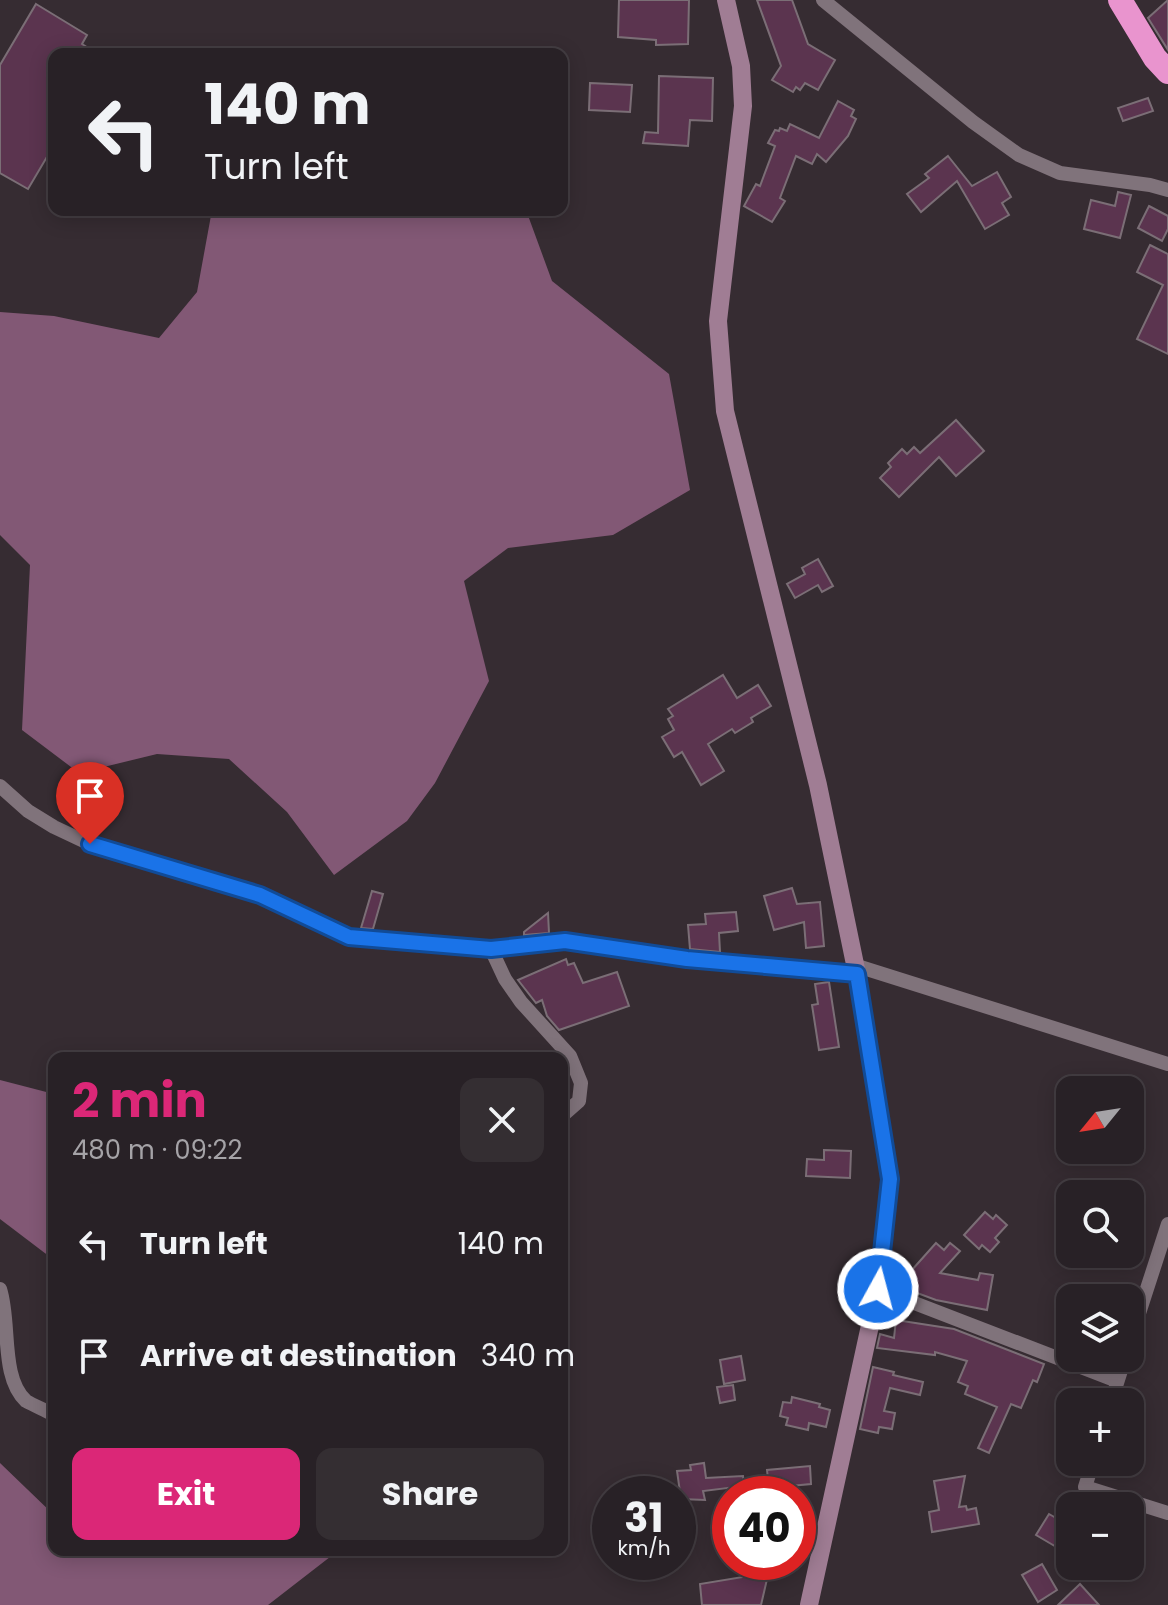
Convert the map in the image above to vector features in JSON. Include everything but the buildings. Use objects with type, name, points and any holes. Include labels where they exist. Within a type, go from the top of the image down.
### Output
[{"type":"highway","points":[[1120,0],[1155,58],[1168,72]]},
{"type":"street","points":[[726,0],[741,66],[743,106],[718,321],[725,411],[818,785],[855,970],[890,1179],[878,1289],[809,1605]]},
{"type":"street","points":[[823,0],[973,122],[1019,155],[1060,173],[1168,190]]},
{"type":"street","points":[[0,786],[28,811],[90,844],[260,895],[349,937],[491,949],[565,941],[687,959],[855,970],[1168,1064]]},
{"type":"street","points":[[491,949],[505,979],[521,1002],[566,1052]]},
{"type":"street","points":[[568,1054],[580,1078],[579,1101],[568,1111]]},
{"type":"street","points":[[1144,1298],[1168,1224]]},
{"type":"street","points":[[0,1289],[6,1368],[24,1400],[48,1412]]},
{"type":"street","points":[[878,1289],[1117,1381]]},
{"type":"street","points":[[1115,1388],[1120,1372]]},
{"type":"street","points":[[1089,1476],[1085,1487],[1168,1513]]},
{"type":"shaded area","points":[[211,216],[528,216],[552,281],[669,374],[690,490],[613,535],[508,548],[464,581],[489,681],[435,783],[407,821],[334,875],[287,812],[229,759],[157,754],[79,773],[22,730],[30,565],[0,535],[0,312],[54,316],[159,338],[197,292]]},
{"type":"shaded area","points":[[0,1080],[48,1092],[48,1255],[0,1219]]},
{"type":"shaded area","points":[[0,1463],[48,1509],[48,1556],[331,1556],[268,1605],[0,1605]]},
{"type":"route","points":[[90,844],[260,895],[349,937],[491,949],[565,941],[687,959],[857,974],[890,1179],[878,1289]]}]
